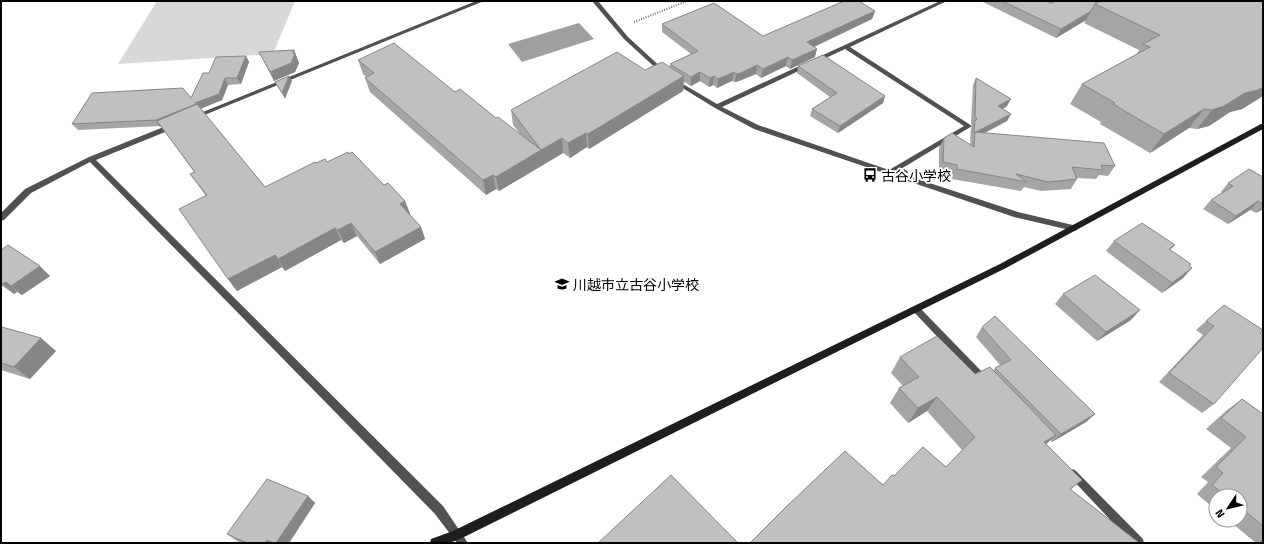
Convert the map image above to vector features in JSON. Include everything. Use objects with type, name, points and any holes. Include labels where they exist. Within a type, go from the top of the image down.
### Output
[{"type":"street","points":[[186,120],[481,1]]},
{"type":"street","points":[[595,1],[615,27],[640,54],[680,85],[717,107],[756,127],[1017,215],[1074,228]]},
{"type":"street","points":[[717,107],[944,1]]},
{"type":"street","points":[[846,47],[969,126],[890,173]]},
{"type":"street","points":[[1,218],[28,191],[91,159],[179,123]]},
{"type":"street","points":[[435,543],[460,539],[1003,266],[1263,126]]},
{"type":"street","points":[[91,159],[439,510],[460,539]]},
{"type":"street","points":[[916,309],[992,389]]},
{"type":"street","points":[[1068,469],[1139,543]]},
{"type":"path","points":[[615,27],[632,23],[687,1]]},
{"type":"shaded area","points":[[157,1],[295,1],[273,54],[118,64]]},
{"type":"shaded area","points":[[579,23],[594,39],[522,62],[508,44]]},
{"type":"building","points":[[844,1],[859,1],[875,11],[807,42],[817,49],[792,60],[788,57],[763,69],[757,65],[741,73],[736,74],[734,72],[718,79],[714,76],[710,78],[700,72],[691,77],[670,64],[698,51],[662,24],[714,3],[763,36]]},
{"type":"building","points":[[1002,1],[1047,1],[1050,3],[1057,1],[1093,1],[1097,3],[1091,11],[1061,29]]},
{"type":"building","points":[[1101,1],[1263,1],[1263,87],[1258,90],[1245,93],[1224,106],[1212,110],[1204,109],[1164,134],[1082,84],[1150,47],[1143,44],[1160,35],[1095,4]]},
{"type":"building","points":[[394,43],[455,92],[460,89],[496,118],[498,117],[541,150],[496,177],[493,175],[483,180],[365,78],[374,73],[358,60]]},
{"type":"building","points":[[294,50],[293,54],[295,54],[291,63],[270,72],[259,52]]},
{"type":"building","points":[[617,52],[645,70],[662,62],[684,76],[588,134],[586,133],[568,143],[562,138],[541,150],[511,110]]},
{"type":"building","points":[[823,55],[885,96],[840,126],[812,109],[837,93],[798,66]]},
{"type":"building","points":[[246,56],[237,78],[225,78],[219,94],[156,120],[72,124],[92,93],[183,88],[191,98],[203,73],[209,73],[216,57]]},
{"type":"building","points":[[289,76],[282,93],[275,82]]},
{"type":"building","points":[[976,78],[1011,99],[998,106],[1011,114],[974,133],[975,121],[977,119],[975,116]]},
{"type":"building","points":[[197,104],[265,187],[315,162],[316,163],[325,159],[327,162],[348,152],[349,154],[352,152],[384,185],[388,183],[405,201],[400,204],[421,227],[375,252],[351,223],[338,230],[335,228],[278,259],[275,255],[228,279],[179,209],[207,195],[190,174],[195,172],[157,121]]},
{"type":"building","points":[[975,132],[1104,143],[1115,166],[1101,165],[1103,170],[1072,167],[1077,179],[1048,182],[1016,174],[1027,182],[957,169],[957,165],[943,162],[944,138],[952,133],[974,147]]},
{"type":"building","points":[[1249,169],[1263,177],[1263,204],[1258,201],[1236,216],[1211,200],[1233,186],[1228,183]]},
{"type":"building","points":[[1142,223],[1175,245],[1169,249],[1191,264],[1189,266],[1192,268],[1172,283],[1114,241]]},
{"type":"building","points":[[8,245],[40,266],[11,286],[6,282],[3,284],[1,283],[1,250]]},
{"type":"building","points":[[1095,275],[1140,310],[1106,332],[1063,294]]},
{"type":"building","points":[[1224,305],[1263,330],[1260,333],[1263,335],[1263,348],[1214,404],[1169,373],[1214,326],[1206,321]]},
{"type":"building","points":[[995,316],[1095,414],[1061,434],[995,368],[1011,360],[982,327]]},
{"type":"building","points":[[2,327],[41,338],[14,367],[1,363]]},
{"type":"building","points":[[937,336],[975,374],[990,367],[1056,435],[1044,442],[1082,480],[1070,489],[1138,542],[1137,543],[750,543],[845,451],[883,485],[923,447],[946,467],[975,437],[937,397],[918,408],[899,388],[919,377],[900,357]]},
{"type":"building","points":[[1242,399],[1263,414],[1263,526],[1248,514],[1248,488],[1216,488],[1212,485],[1223,473],[1216,467],[1246,437],[1221,418]]},
{"type":"building","points":[[671,475],[738,543],[598,543]]},
{"type":"building","points":[[267,479],[308,496],[276,543],[267,540],[266,543],[247,543],[227,534]]},
{"type":"place","name":"古谷小学校","points":[[870,175]]},
{"type":"place","name":"川越市立古谷小学校","points":[[562,284]]}]
